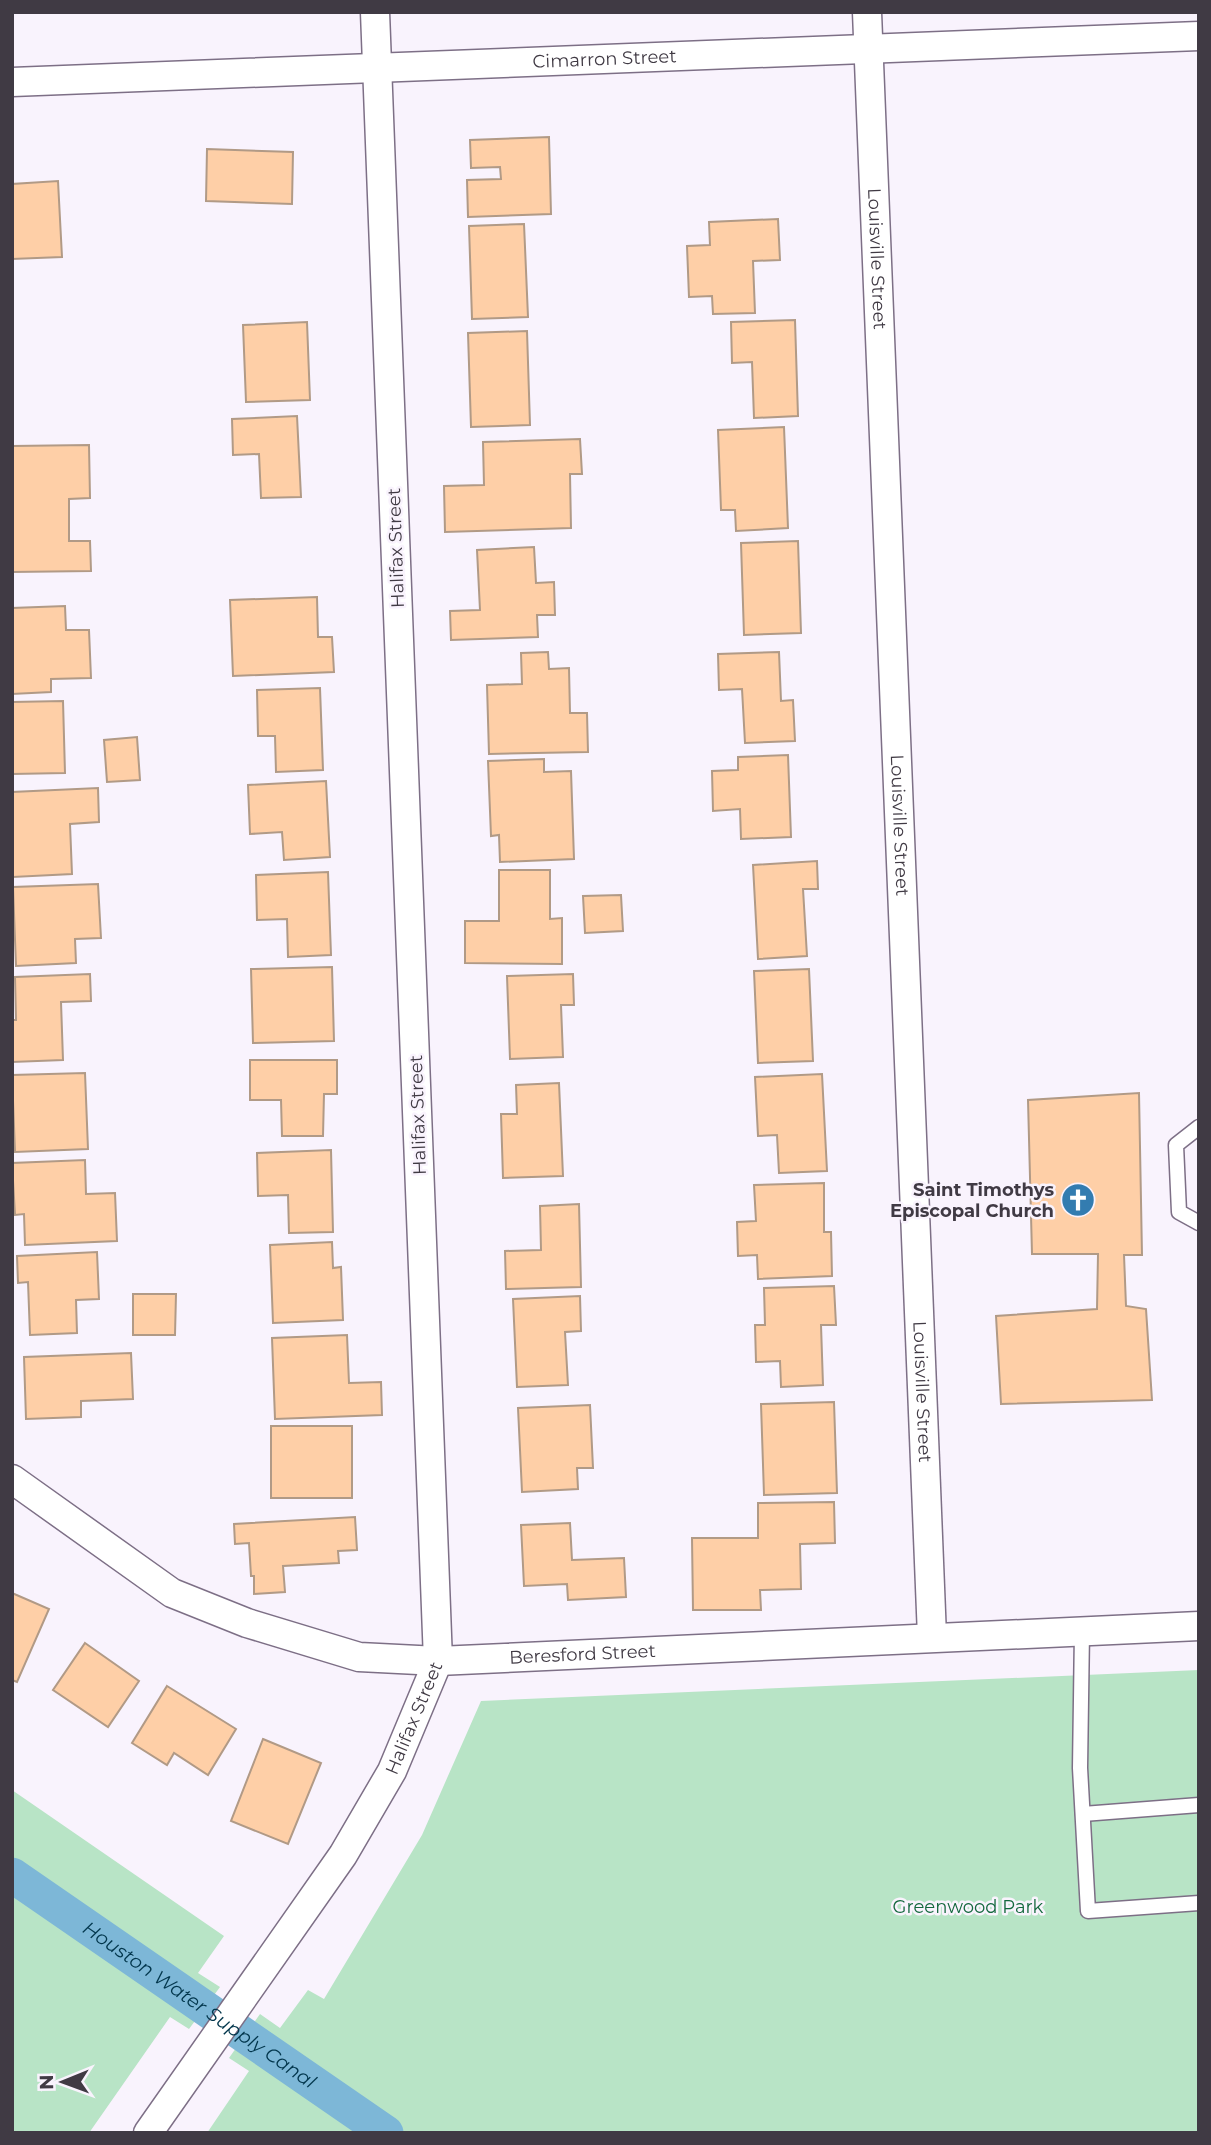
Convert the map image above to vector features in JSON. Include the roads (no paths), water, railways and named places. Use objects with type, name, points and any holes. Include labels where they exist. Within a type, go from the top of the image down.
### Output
[{"type":"street","name":"Halifax Street","points":[[148,2133],[343,1855],[392,1771],[438,1661],[375,12]]},
{"type":"street","name":"Louisville Street","points":[[867,12],[932,1637]]},
{"type":"street","name":"Cimarron Street","points":[[12,82],[1199,36]]},
{"type":"street","name":"Beresford Street","points":[[12,1479],[172,1593],[247,1623],[359,1657],[438,1661],[1199,1626]]},
{"type":"lane","points":[[1199,1127],[1176,1145],[1178,1212],[1199,1223]]},
{"type":"lane","points":[[1082,1631],[1080,1768],[1088,1911],[1199,1903]]},
{"type":"lane","points":[[1083,1814],[1199,1805]]},
{"type":"waterway","name":"Houston Water Supply Canal","points":[[12,1875],[386,2133]]},
{"type":"place","name":"Saint Timothys Episcopal Church","points":[[1078,1200]]},
{"type":"park label","name":"Greenwood Park","points":[[968,1907]]}]
